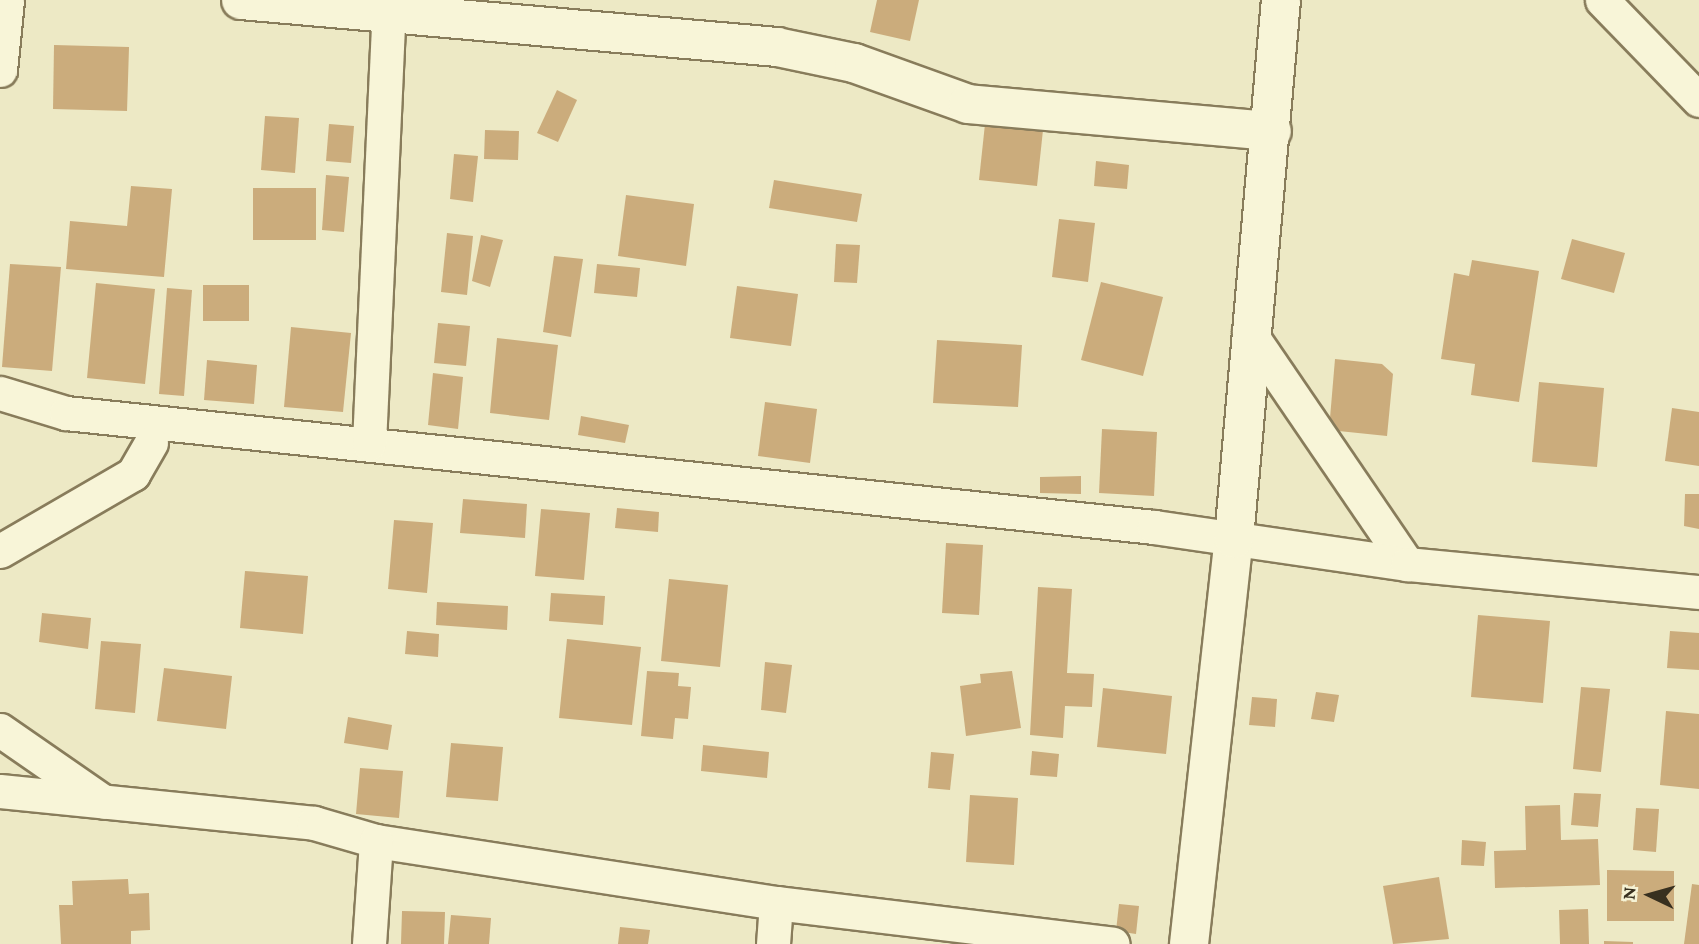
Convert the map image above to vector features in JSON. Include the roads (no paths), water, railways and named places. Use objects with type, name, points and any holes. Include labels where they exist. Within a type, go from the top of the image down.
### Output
[{"type":"street","points":[[1,54],[6,0]]},
{"type":"street","points":[[241,0],[389,7],[777,47],[853,63],[968,104],[1272,131]]},
{"type":"street","points":[[1189,944],[1234,539],[1249,332],[1272,131],[1282,0]]},
{"type":"street","points":[[1602,0],[1699,100]]},
{"type":"street","points":[[369,444],[389,7]]},
{"type":"street","points":[[1249,332],[1407,564]]},
{"type":"street","points":[[0,393],[66,413],[1234,539],[1407,564],[1699,592]]},
{"type":"street","points":[[0,551],[132,474],[150,443]]},
{"type":"street","points":[[0,730],[106,803]]},
{"type":"street","points":[[0,792],[314,824],[376,841],[776,903],[1113,944]]},
{"type":"street","points":[[369,944],[376,841]]},
{"type":"street","points":[[773,944],[776,903]]}]
